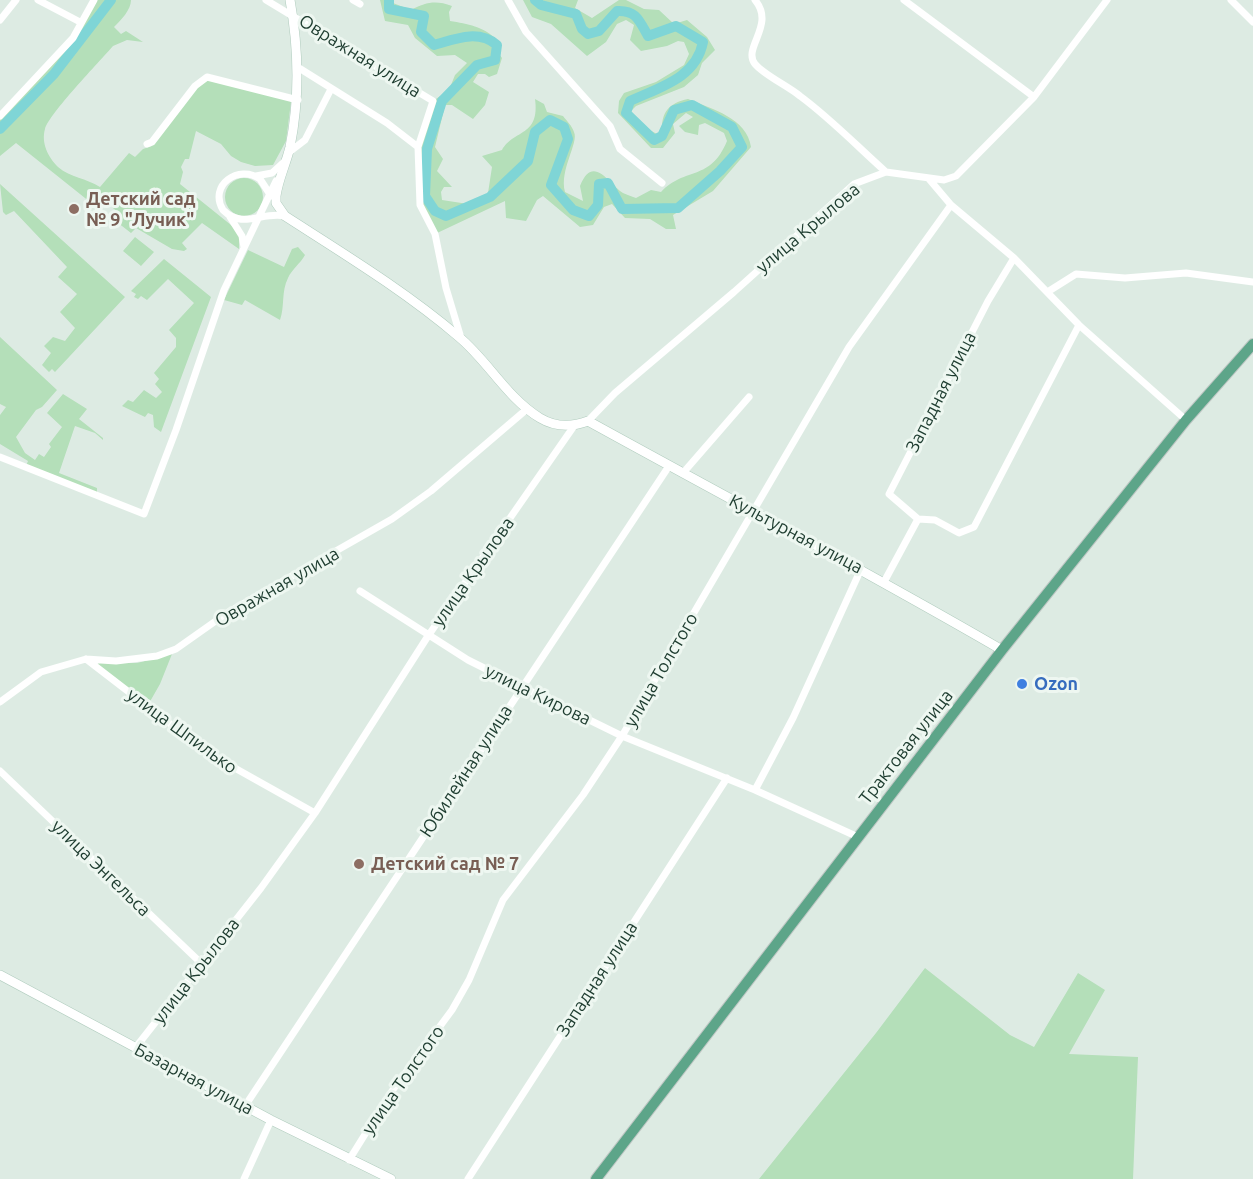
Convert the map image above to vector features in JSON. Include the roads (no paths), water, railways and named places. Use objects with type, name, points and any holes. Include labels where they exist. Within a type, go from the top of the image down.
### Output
[{"type":"main road","name":"Трактовая улица","points":[[596,1179],[1002,650],[1186,420],[1253,344]]},
{"type":"street","points":[[0,20],[16,0]]},
{"type":"street","points":[[38,0],[80,22]]},
{"type":"street","points":[[0,116],[73,38],[94,0]]},
{"type":"street","name":"Овражная улица","points":[[266,0],[433,101],[417,147],[420,205],[435,234],[446,288],[461,338]]},
{"type":"street","name":"Овражная улица","points":[[276,203],[276,191],[288,155],[298,100],[299,68],[290,0]]},
{"type":"street","points":[[352,0],[360,4]]},
{"type":"street","points":[[508,0],[526,32],[610,126],[620,149],[662,183]]},
{"type":"street","points":[[755,0],[761,7],[764,23],[752,53],[754,63],[801,96],[886,172],[944,180],[956,176],[1034,96],[1107,0]]},
{"type":"street","points":[[904,0],[1034,96]]},
{"type":"street","points":[[1231,0],[1253,22]]},
{"type":"street","points":[[299,68],[387,123],[417,147]]},
{"type":"street","points":[[147,144],[152,142],[195,86],[207,78],[298,100]]},
{"type":"street","points":[[244,250],[242,236],[219,201],[222,186],[233,176],[242,173],[256,176],[276,171],[288,155],[305,140],[331,89]]},
{"type":"street","points":[[0,457],[144,514],[224,290],[288,155]]},
{"type":"street","name":"улица Крылова","points":[[136,1047],[261,888],[315,813],[428,636],[574,426],[588,421],[615,393],[734,292],[854,184],[886,172]]},
{"type":"street","points":[[256,176],[285,216]]},
{"type":"street","points":[[929,179],[951,205],[1014,258],[1049,291],[1079,325],[1186,420]]},
{"type":"street","name":"улица Толстого","points":[[349,1160],[392,1091],[452,1010],[469,980],[503,900],[583,795],[622,736],[849,347],[951,205]]},
{"type":"street","points":[[229,215],[243,220],[269,215],[285,216]]},
{"type":"street","name":"Овражная улица","points":[[285,216],[400,290],[461,338],[527,409],[555,424],[574,426]]},
{"type":"street","name":"Западная улица","points":[[1014,258],[988,301],[889,494],[918,519],[935,520],[959,533],[974,527],[1079,325]]},
{"type":"street","points":[[1049,291],[1076,274],[1125,278],[1186,273],[1253,282]]},
{"type":"street","points":[[683,472],[749,397]]},
{"type":"street","name":"Овражная улица","points":[[0,702],[41,672],[86,659],[116,661],[158,656],[176,649],[227,613],[392,519],[431,491],[527,409]]},
{"type":"street","name":"Культурная улица","points":[[588,421],[683,472],[752,513],[861,569],[1002,650]]},
{"type":"street","name":"Юбилейная улица","points":[[245,1106],[669,466]]},
{"type":"street","points":[[884,582],[918,519]]},
{"type":"street","points":[[755,790],[793,718],[861,569]]},
{"type":"street","name":"улица Кирова","points":[[360,591],[428,636],[522,687],[622,736],[727,778],[858,837]]},
{"type":"street","name":"улица Шпилько","points":[[86,659],[207,753],[315,813]]},
{"type":"street","name":"улица Энгельса","points":[[0,771],[202,964]]},
{"type":"street","name":"Западная улица","points":[[468,1179],[727,778]]},
{"type":"street","name":"Базарная улица","points":[[0,975],[271,1120],[391,1179]]},
{"type":"street","points":[[244,1179],[271,1120]]},
{"type":"waterway","points":[[0,129],[54,74],[111,0]]},
{"type":"waterway","points":[[389,0],[389,9],[424,16],[421,32],[434,45],[474,36],[490,40],[497,45],[495,60],[477,65],[442,101],[427,149],[425,196],[435,211],[446,216],[490,197],[528,161],[535,132],[550,120],[564,127],[568,139],[551,185],[573,210],[589,216],[598,205],[599,184],[608,183],[622,209],[678,208],[720,171],[742,147],[732,127],[692,105],[674,110],[662,136],[654,140],[626,113],[630,101],[664,86],[685,73],[699,54],[703,42],[676,26],[648,36],[636,17],[623,11],[617,11],[599,31],[588,34],[582,29],[576,14],[541,5],[535,0]]},
{"type":"place","name":"Детский сад № 9 \"Лучик\"","points":[[74,209]]},
{"type":"place","name":"Ozon","points":[[1022,684]]},
{"type":"place","name":"Детский сад № 7","points":[[359,864]]}]
